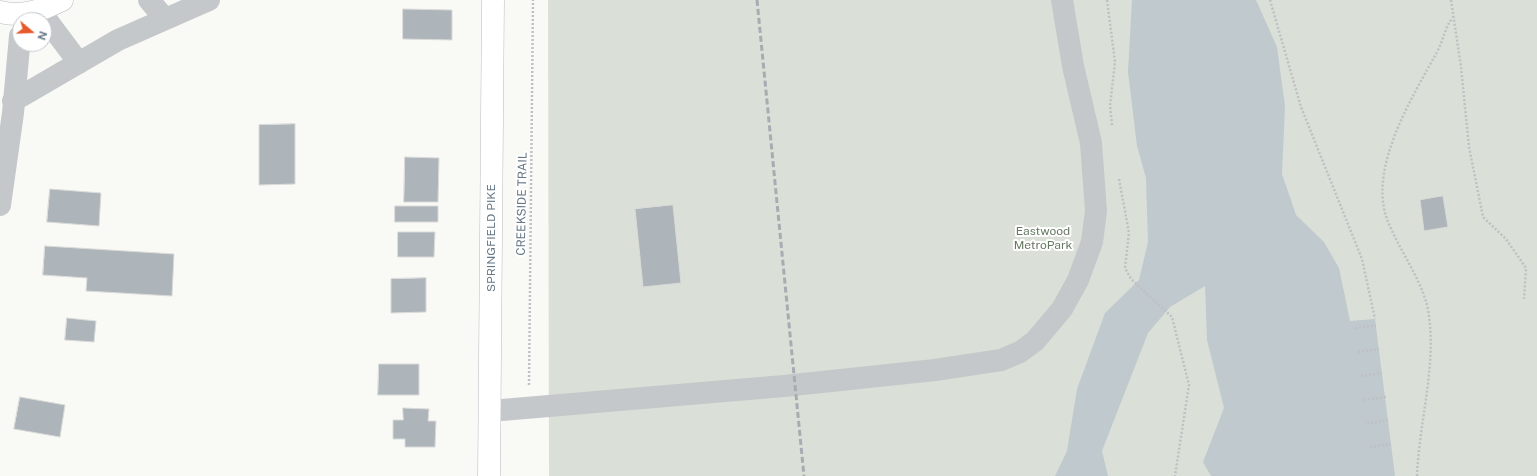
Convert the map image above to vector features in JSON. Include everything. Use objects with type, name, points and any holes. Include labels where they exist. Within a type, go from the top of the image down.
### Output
[{"type":"main road","points":[[23,12],[62,0]]},
{"type":"main road","name":"SPRINGFIELD PIKE","points":[[489,476],[493,0]]},
{"type":"street","points":[[149,0],[165,19]]},
{"type":"street","points":[[13,101],[118,40],[209,0]]},
{"type":"street","points":[[490,411],[784,386],[935,370],[1002,360],[1020,352],[1035,341],[1062,309],[1078,280],[1092,242],[1096,211],[1091,142],[1073,66],[1062,0]]},
{"type":"street","points":[[52,42],[79,63]]},
{"type":"street","points":[[0,205],[18,52]]},
{"type":"path","name":"CREEKSIDE TRAIL","points":[[529,407],[533,0]]},
{"type":"path","points":[[1107,0],[1115,62],[1110,106],[1113,128]]},
{"type":"path","points":[[1270,0],[1301,107],[1362,259],[1375,319]]},
{"type":"path","points":[[1451,0],[1469,147],[1483,217],[1506,239],[1526,268],[1524,299]]},
{"type":"path","points":[[1417,476],[1418,446],[1431,356],[1429,315],[1419,285],[1387,219],[1383,204],[1383,180],[1392,140],[1404,111],[1438,49],[1445,28],[1453,16]]},
{"type":"path","points":[[1118,174],[1129,233],[1125,268],[1131,279],[1172,317],[1189,385],[1175,476]]},
{"type":"path","points":[[1355,328],[1376,326]]},
{"type":"path","points":[[1358,352],[1379,349]]},
{"type":"path","points":[[1361,376],[1382,373]]},
{"type":"path","points":[[1364,400],[1386,397]]},
{"type":"path","points":[[1367,424],[1388,420]]},
{"type":"path","points":[[1370,447],[1391,444]]},
{"type":"green space","name":"Eastwood MetroPark","points":[[548,0],[1537,0],[1537,476],[549,476]]},
{"type":"shaded area","points":[[1132,0],[1256,0],[1277,47],[1285,106],[1282,174],[1296,215],[1324,242],[1339,268],[1350,321],[1375,319],[1395,476],[1211,476],[1203,462],[1224,408],[1207,340],[1205,286],[1170,307],[1148,333],[1102,451],[1108,476],[1055,476],[1067,451],[1077,389],[1105,313],[1139,280],[1148,242],[1146,178],[1137,146],[1128,72]]},
{"type":"building","points":[[403,9],[452,10],[452,40],[403,39]]},
{"type":"building","points":[[295,124],[295,184],[259,185],[259,125]]},
{"type":"building","points":[[405,157],[439,158],[438,202],[404,202]]},
{"type":"building","points":[[50,189],[101,193],[99,226],[47,222]]},
{"type":"building","points":[[1443,196],[1448,227],[1424,231],[1420,200]]},
{"type":"building","points":[[673,205],[681,283],[643,287],[635,209]]},
{"type":"building","points":[[395,206],[438,206],[438,222],[395,222]]},
{"type":"building","points":[[398,232],[435,232],[434,257],[398,257]]},
{"type":"building","points":[[45,246],[174,254],[172,296],[86,291],[87,278],[43,275]]},
{"type":"building","points":[[426,278],[426,312],[391,313],[391,279]]},
{"type":"building","points":[[67,318],[96,321],[94,342],[65,340]]},
{"type":"building","points":[[379,364],[419,364],[419,395],[378,395]]},
{"type":"building","points":[[20,397],[65,405],[60,437],[14,429]]},
{"type":"building","points":[[403,408],[429,409],[428,421],[436,421],[435,447],[405,447],[405,439],[393,439],[393,420],[403,420]]},
{"type":"railway","points":[[757,0],[804,476]]}]
